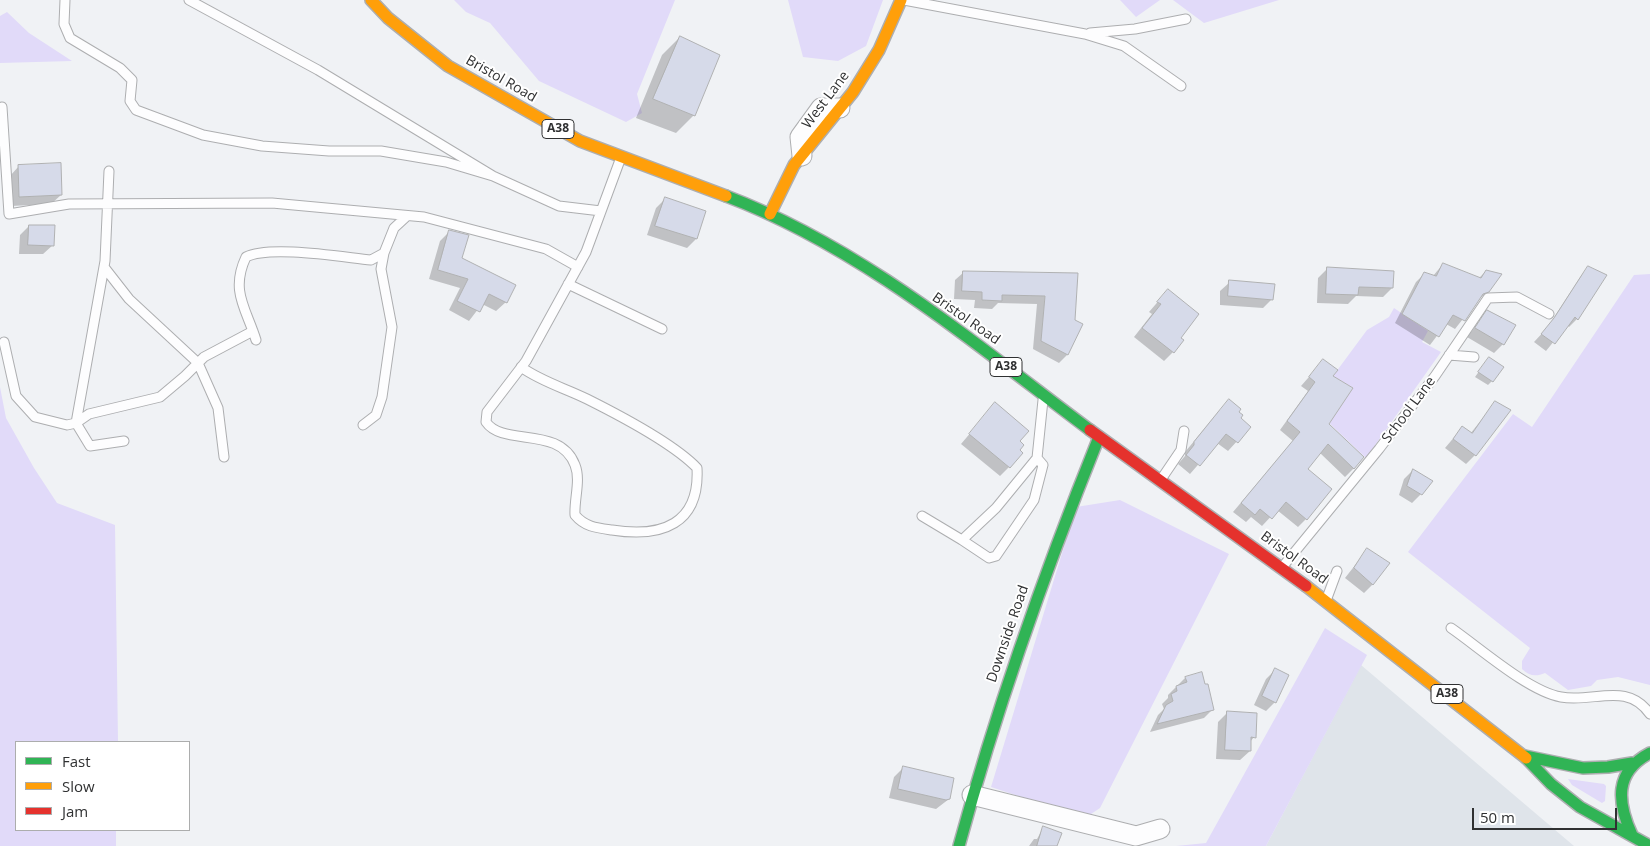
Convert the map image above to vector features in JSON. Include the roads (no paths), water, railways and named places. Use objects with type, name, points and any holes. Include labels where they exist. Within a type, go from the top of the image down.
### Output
[{"type":"main road","name":"Bristol Road","points":[[371,0],[388,18],[448,66],[580,141],[770,214],[843,252],[954,327],[1099,437],[1282,567],[1525,756],[1551,784],[1580,807],[1644,843]]},
{"type":"main road","name":"West Lane","points":[[840,108],[854,92],[879,50],[902,0]]},
{"type":"main road","points":[[770,214],[783,184],[802,156]]},
{"type":"main road","name":"Downside Road","points":[[959,846],[972,794],[1028,616],[1099,437]]},
{"type":"main road","name":"Bristol Road","points":[[1525,756],[1543,758],[1566,766],[1590,768],[1615,767],[1632,763],[1650,753]]},
{"type":"main road","points":[[1632,763],[1624,778],[1622,805],[1624,821],[1644,843]]},
{"type":"street","points":[[802,156],[800,137],[821,108],[840,108]]},
{"type":"street","points":[[972,794],[1136,836],[1160,829]]},
{"type":"lane","points":[[65,0],[64,24],[70,38],[120,68],[132,80],[130,101],[136,110],[203,135],[262,146],[330,151],[381,151],[446,162],[493,176]]},
{"type":"lane","points":[[189,0],[318,70],[493,176],[559,206],[601,211]]},
{"type":"lane","points":[[902,0],[1085,34],[1124,46],[1182,86]]},
{"type":"lane","points":[[1085,34],[1135,29],[1186,19]]},
{"type":"lane","points":[[2,107],[9,214],[69,204],[272,203],[424,217],[546,249],[578,267]]},
{"type":"lane","points":[[521,367],[535,377],[586,398],[683,453],[697,468],[698,487],[692,506],[681,520],[665,528],[646,532],[623,532],[593,527],[581,522],[575,515],[576,465],[569,454],[551,443],[536,437],[499,432],[491,429],[486,422],[487,412],[521,367],[578,267],[621,157]]},
{"type":"lane","points":[[109,171],[104,266],[76,423],[90,446],[124,441]]},
{"type":"lane","points":[[363,425],[376,414],[382,397],[392,327],[381,269],[384,253],[394,228],[407,216]]},
{"type":"lane","points":[[4,342],[16,396],[35,416],[67,424],[76,423],[89,414],[160,397],[204,357],[255,335],[242,305],[237,283],[246,257],[254,253],[271,252],[371,260],[384,253]]},
{"type":"lane","points":[[104,266],[129,300],[198,363],[218,408],[224,457]]},
{"type":"lane","points":[[568,284],[662,330]]},
{"type":"lane","name":"School Lane","points":[[1282,567],[1379,449],[1449,355],[1488,298],[1517,297],[1549,314]]},
{"type":"lane","points":[[1449,355],[1474,357]]},
{"type":"lane","points":[[962,540],[996,508],[1038,458],[1043,394]]},
{"type":"lane","points":[[1160,481],[1180,450],[1184,431]]},
{"type":"lane","points":[[922,516],[989,558],[996,556],[1034,500],[1043,465],[1038,458]]},
{"type":"lane","points":[[1327,601],[1337,571]]},
{"type":"lane","points":[[1451,628],[1529,683],[1545,692],[1572,698],[1615,694],[1627,696],[1637,699],[1650,714]]}]
